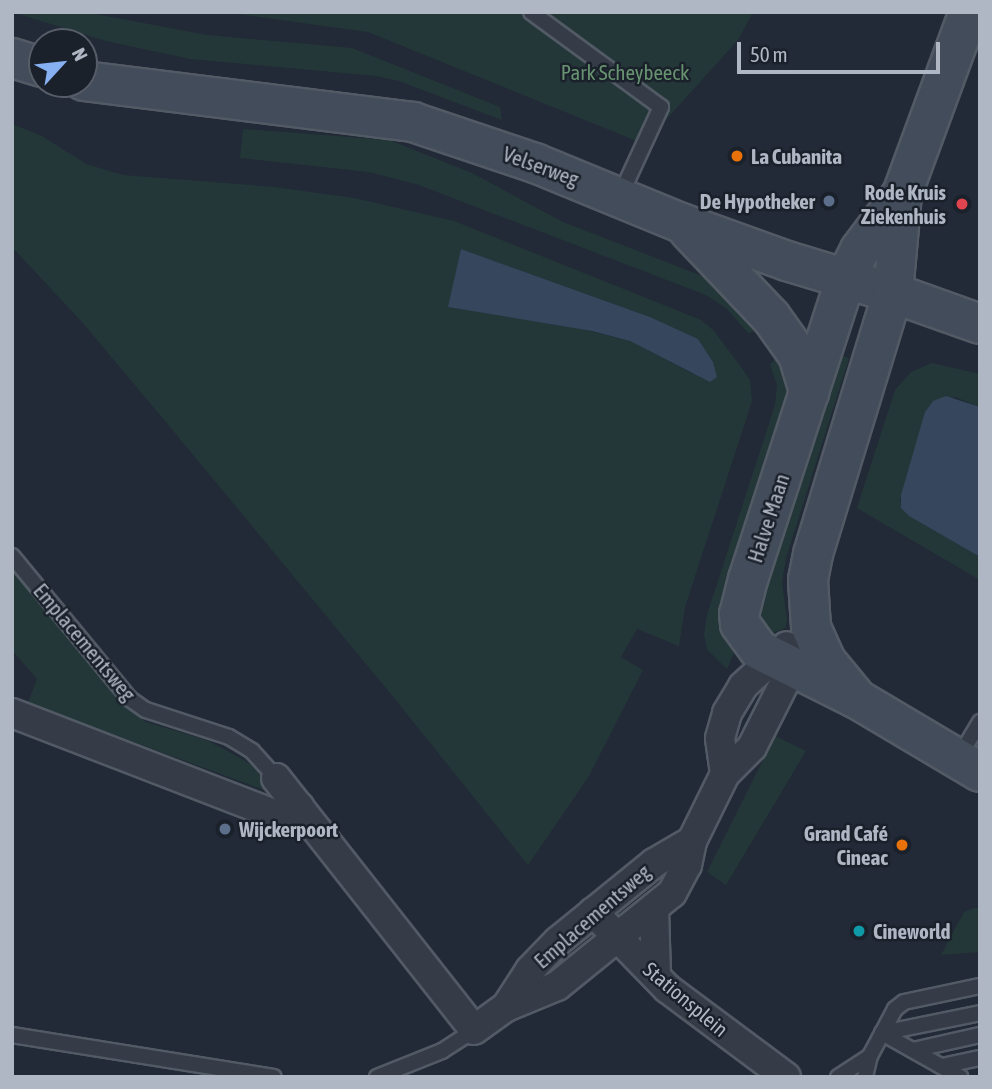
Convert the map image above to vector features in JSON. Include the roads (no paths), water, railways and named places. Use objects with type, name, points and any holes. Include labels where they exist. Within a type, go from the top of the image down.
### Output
[{"type":"main road","points":[[902,194],[969,12]]},
{"type":"main road","name":"Velserweg","points":[[98,83],[413,122],[491,147],[620,196],[681,223],[980,324]]},
{"type":"main road","name":"Halve Maan","points":[[902,194],[860,250],[846,278],[739,614],[740,624],[749,640],[782,663],[858,699],[969,765]]},
{"type":"main road","name":"Halve Maan","points":[[858,699],[827,661],[811,627],[808,580],[813,554],[894,293],[902,194]]},
{"type":"main road","points":[[681,223],[771,317],[798,355],[809,392]]},
{"type":"street","name":"Emplacementsweg","points":[[276,778],[474,1030],[506,1007],[549,991],[672,893],[687,865],[692,842],[724,774],[752,747],[782,663],[811,627]]},
{"type":"street","name":"Emplacementsweg","points":[[724,774],[720,738],[727,713],[743,686],[782,663]]},
{"type":"street","points":[[12,713],[284,818],[299,807]]},
{"type":"street","name":"Emplacementsweg","points":[[506,1007],[530,970],[558,941],[653,863],[692,842]]},
{"type":"street","name":"Emplacementsweg","points":[[654,908],[656,976]]},
{"type":"street","name":"Stationsplein","points":[[593,912],[656,976],[729,1037],[786,1077]]},
{"type":"lane","points":[[531,12],[662,107],[620,196]]},
{"type":"lane","name":"Emplacementsweg","points":[[12,556],[130,699],[146,710],[229,737],[252,751],[276,778]]},
{"type":"lane","points":[[969,765],[980,722]]},
{"type":"lane","points":[[865,1077],[870,1056],[895,1009],[904,1002],[980,986]]},
{"type":"lane","points":[[882,1033],[980,1013]]},
{"type":"lane","points":[[377,1077],[442,1051],[474,1030]]},
{"type":"lane","points":[[882,1033],[960,1077]]},
{"type":"lane","points":[[12,1035],[274,1077]]},
{"type":"lane","points":[[913,1050],[980,1035]]},
{"type":"lane","points":[[838,1077],[870,1056]]},
{"type":"lane","points":[[942,1066],[980,1058]]},
{"type":"water","points":[[461,249],[650,317],[698,339],[713,362],[717,377],[710,382],[630,341],[592,331],[448,307]]},
{"type":"water","points":[[946,396],[980,407],[980,557],[909,516],[901,508],[901,495],[925,412],[933,401]]},
{"type":"place","name":"La Cubanita","points":[[737,156]]},
{"type":"place","name":"De Hypotheker","points":[[829,201]]},
{"type":"place","name":"Rode Kruis Ziekenhuis","points":[[962,204]]},
{"type":"place","name":"Wijckerpoort","points":[[225,829]]},
{"type":"place","name":"Grand Café Cineac","points":[[902,845]]},
{"type":"place","name":"Cineworld","points":[[859,931]]},
{"type":"park label","name":"Park Scheybeeck","points":[[625,72]]}]
